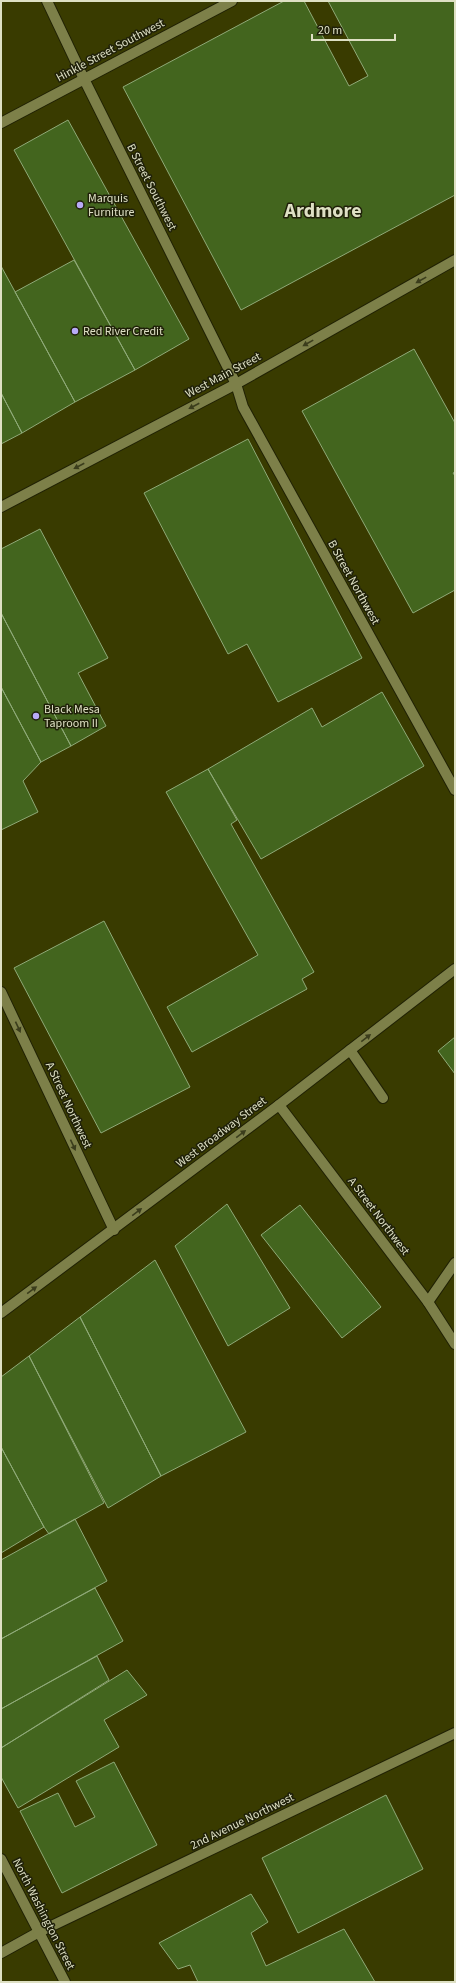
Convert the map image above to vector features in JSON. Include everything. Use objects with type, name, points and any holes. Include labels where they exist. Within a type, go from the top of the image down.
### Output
[{"type":"street","name":"B Street Southwest","points":[[47,1],[84,79],[236,384]]},
{"type":"street","name":"Hinkle Street Southwest","points":[[1,123],[232,1]]},
{"type":"street","name":"West Main Street","points":[[1,507],[236,384],[455,260]]},
{"type":"street","name":"B Street Northwest","points":[[236,384],[243,407],[455,790]]},
{"type":"street","name":"West Broadway Street","points":[[1,1313],[114,1230],[279,1105],[455,969]]},
{"type":"street","name":"A Street Northwest","points":[[1,992],[114,1230]]},
{"type":"street","points":[[350,1050],[383,1098]]},
{"type":"street","name":"A Street Northwest","points":[[279,1105],[428,1302],[455,1344]]},
{"type":"street","points":[[428,1302],[455,1263]]},
{"type":"street","name":"2nd Avenue Northwest","points":[[1,1953],[39,1932],[455,1733]]},
{"type":"street","name":"North Washington Street","points":[[1,1859],[65,1982]]},
{"type":"building","points":[[284,1],[304,1],[349,86],[368,76],[328,1],[455,1],[455,195],[241,310],[123,87]]},
{"type":"building","name":"Marquis Furniture","points":[[68,120],[189,339],[135,370],[14,150]]},
{"type":"building","name":"Red River Credit","points":[[74,260],[135,370],[75,402],[15,292]]},
{"type":"building","points":[[1,266],[75,402],[22,433],[1,393]]},
{"type":"building","points":[[414,349],[455,423],[455,472],[453,473],[455,476],[455,590],[413,613],[302,411]]},
{"type":"building","points":[[1,393],[22,433],[1,444]]},
{"type":"building","points":[[248,439],[362,658],[278,702],[247,644],[228,654],[144,493]]},
{"type":"building","points":[[40,529],[108,658],[78,673],[106,726],[71,746],[1,613],[1,549]]},
{"type":"building","name":"Black Mesa Taproom II","points":[[1,613],[71,746],[41,762],[1,687]]},
{"type":"building","points":[[1,687],[41,762],[23,781],[38,812],[1,830]]},
{"type":"building","points":[[382,692],[424,766],[261,859],[208,769],[312,708],[322,727]]},
{"type":"building","points":[[208,769],[237,820],[231,824],[314,972],[302,979],[307,989],[192,1052],[167,1007],[258,955],[166,792]]},
{"type":"building","points":[[104,921],[190,1087],[101,1133],[14,968]]},
{"type":"building","points":[[455,1037],[455,1074],[438,1051]]},
{"type":"building","points":[[227,1204],[290,1308],[228,1346],[175,1246]]},
{"type":"building","points":[[300,1205],[381,1307],[342,1338],[261,1235]]},
{"type":"building","points":[[155,1260],[246,1432],[161,1476],[80,1317]]},
{"type":"building","points":[[80,1317],[161,1476],[108,1508],[29,1356]]},
{"type":"building","points":[[29,1356],[104,1503],[49,1534],[1,1447],[1,1377]]},
{"type":"building","points":[[1,1447],[44,1527],[1,1553]]},
{"type":"building","points":[[75,1519],[107,1581],[1,1639],[1,1560]]},
{"type":"building","points":[[95,1588],[123,1641],[1,1709],[1,1639]]},
{"type":"building","points":[[97,1656],[109,1680],[1,1748],[1,1709]]},
{"type":"building","points":[[127,1670],[147,1695],[104,1720],[119,1747],[18,1808],[1,1777],[1,1748]]},
{"type":"building","points":[[114,1762],[157,1845],[62,1893],[20,1811],[58,1793],[75,1827],[95,1817],[76,1781]]},
{"type":"building","points":[[386,1795],[423,1869],[298,1933],[262,1858]]},
{"type":"building","points":[[251,1894],[268,1922],[251,1933],[266,1966],[344,1929],[375,1982],[198,1982],[190,1965],[178,1969],[159,1943]]},
{"type":"place","name":"Marquis Furniture","points":[[80,205]]},
{"type":"place","name":"Red River Credit","points":[[75,331]]},
{"type":"place","name":"Black Mesa Taproom II","points":[[36,716]]},
{"type":"district","name":"Ardmore","points":[[323,210]]}]
